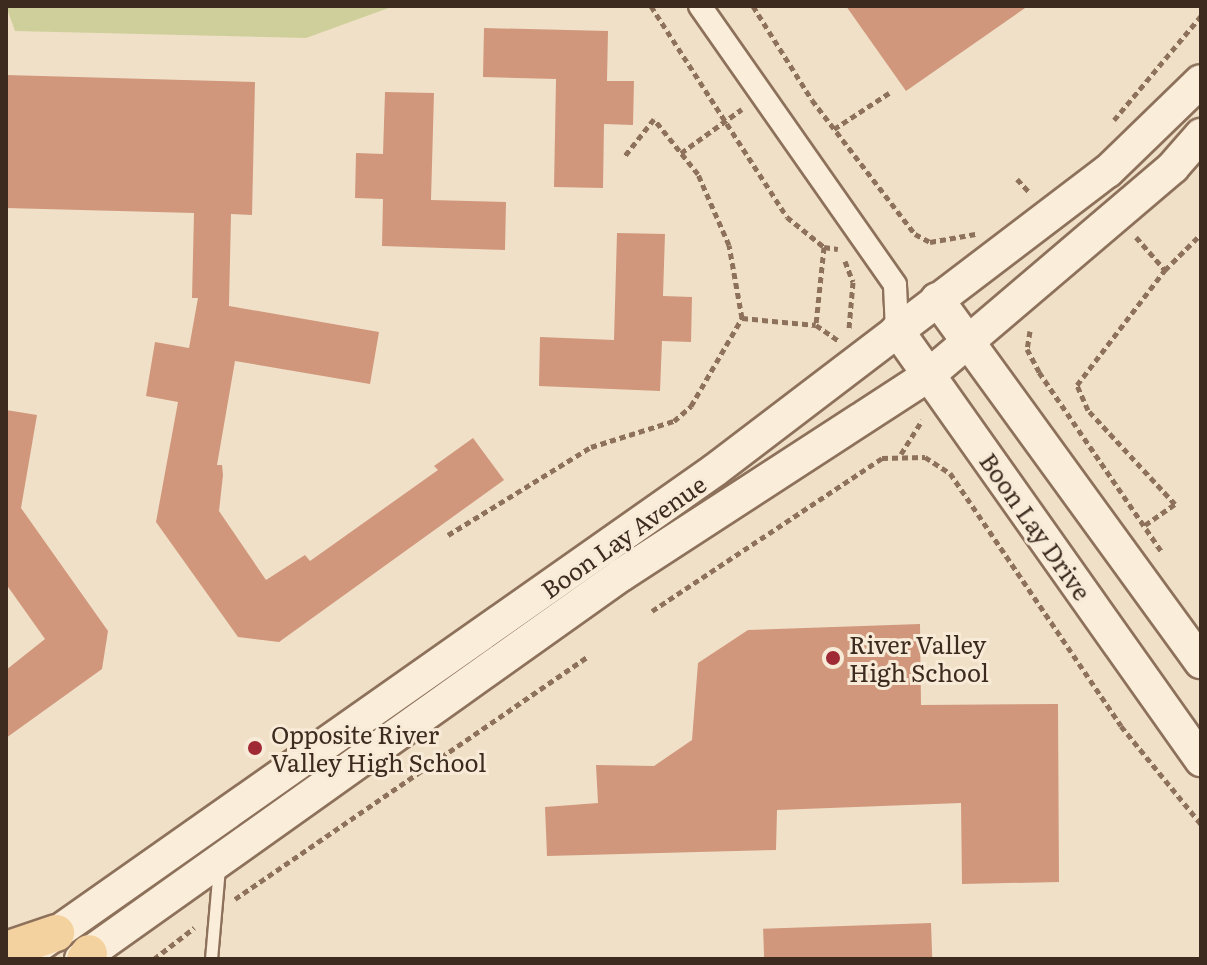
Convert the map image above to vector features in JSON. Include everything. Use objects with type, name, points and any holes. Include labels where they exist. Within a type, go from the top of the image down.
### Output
[{"type":"main road","points":[[6,950],[56,933]]},
{"type":"street","points":[[700,6],[895,285],[897,330]]},
{"type":"street","name":"Boon Lay Avenue","points":[[19,959],[639,526],[1108,171],[1201,81]]},
{"type":"street","name":"Boon Lay Avenue","points":[[85,957],[621,575],[930,374],[1173,167],[1201,135]]},
{"type":"street","points":[[895,285],[937,299],[1201,662]]},
{"type":"street","name":"Boon Lay Drive","points":[[897,330],[1201,760]]},
{"type":"lane","points":[[211,959],[220,862]]},
{"type":"path","points":[[651,6],[787,217],[824,247],[838,248],[852,275],[851,314],[844,345],[816,325],[742,318]]},
{"type":"path","points":[[753,6],[834,129],[915,234],[929,245],[985,232]]},
{"type":"path","points":[[1102,132],[1201,16]]},
{"type":"path","points":[[834,129],[889,93]]},
{"type":"path","points":[[681,153],[762,94]]},
{"type":"path","points":[[448,535],[591,447],[674,421],[691,406],[742,318],[724,232],[698,174],[654,119],[624,157]]},
{"type":"path","points":[[1017,179],[1029,193]]},
{"type":"path","points":[[1027,205],[1035,199]]},
{"type":"path","points":[[1124,246],[1145,227]]},
{"type":"path","points":[[1145,525],[1175,504],[1088,410],[1077,385],[1165,270],[1201,234]]},
{"type":"path","points":[[1135,236],[1165,270]]},
{"type":"path","points":[[816,325],[824,247]]},
{"type":"path","points":[[1036,322],[1027,335],[1027,349],[1169,564]]},
{"type":"path","points":[[1019,351],[1027,349]]},
{"type":"path","points":[[901,454],[922,420]]},
{"type":"path","points":[[652,611],[882,458],[901,454],[925,457],[950,473],[1121,726],[1201,824]]},
{"type":"path","points":[[154,959],[215,913],[587,657]]},
{"type":"green space","points":[[6,6],[394,6],[306,38],[15,31]]},
{"type":"building","points":[[846,6],[1028,6],[906,91]]},
{"type":"building","points":[[484,28],[608,31],[607,81],[634,81],[633,125],[604,124],[603,188],[554,187],[556,79],[483,77]]},
{"type":"building","points":[[6,75],[255,82],[252,215],[231,214],[229,306],[379,332],[370,384],[235,361],[217,465],[222,465],[223,475],[219,511],[266,580],[305,555],[310,561],[438,470],[434,466],[473,438],[504,480],[279,642],[238,637],[156,522],[178,402],[146,396],[155,342],[189,348],[198,298],[192,298],[194,213],[6,208]]},
{"type":"building","points":[[385,92],[434,93],[431,200],[506,202],[505,250],[382,246],[383,199],[355,198],[356,153],[383,154]]},
{"type":"building","points":[[617,233],[665,234],[663,296],[692,297],[691,342],[662,341],[660,391],[539,386],[540,337],[614,340]]},
{"type":"building","points":[[6,410],[37,415],[21,508],[108,631],[102,669],[6,738],[6,670],[45,639],[6,584]]},
{"type":"building","points":[[920,624],[921,705],[1058,704],[1059,882],[962,884],[961,803],[777,810],[776,850],[547,856],[545,807],[598,803],[596,765],[654,766],[692,740],[698,663],[748,630]]},
{"type":"building","points":[[931,923],[932,959],[764,959],[763,929]]},
{"type":"place","name":"River Valley High School","points":[[833,658]]},
{"type":"place","name":"Opposite River Valley High School","points":[[255,748]]}]
